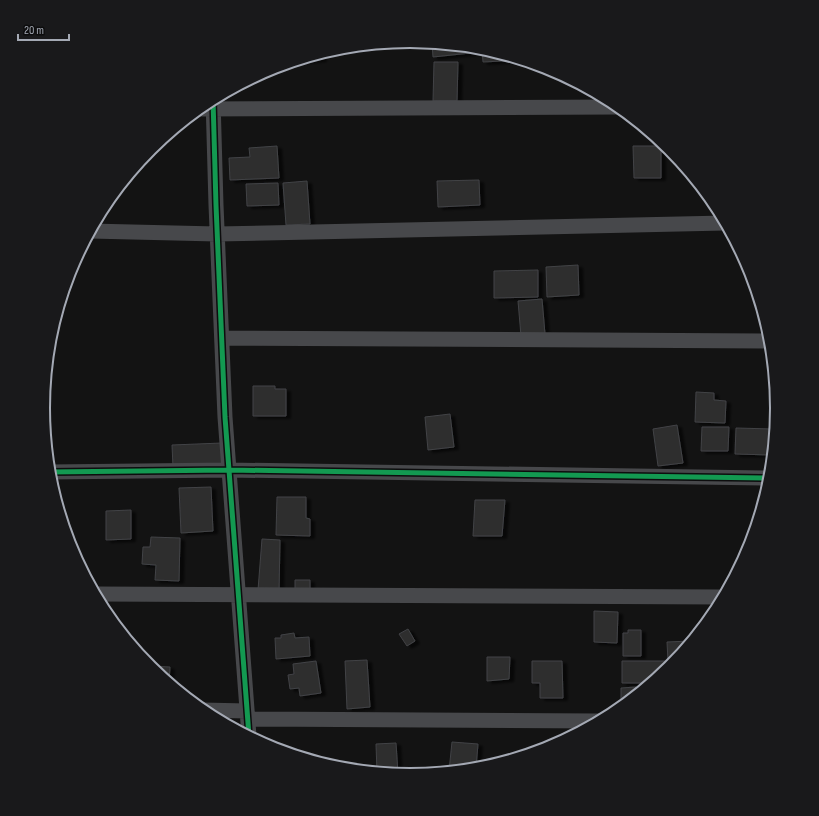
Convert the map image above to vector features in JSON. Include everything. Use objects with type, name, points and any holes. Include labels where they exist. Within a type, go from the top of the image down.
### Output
[{"type":"street","points":[[217,104],[607,107]]},
{"type":"street","points":[[213,106],[217,234],[229,470],[249,730]]},
{"type":"street","points":[[96,231],[217,234],[718,223]]},
{"type":"street","points":[[222,338],[763,341]]},
{"type":"street","points":[[55,472],[229,470],[763,478]]},
{"type":"street","points":[[102,594],[239,596],[716,597]]},
{"type":"street","points":[[216,712],[248,715],[588,721]]},
{"type":"building","points":[[432,49],[469,53],[433,57]]},
{"type":"building","points":[[483,56],[506,61],[483,62]]},
{"type":"building","points":[[434,62],[458,62],[457,101],[433,101]]},
{"type":"building","points":[[277,146],[279,178],[230,180],[229,158],[250,157],[249,148]]},
{"type":"building","points":[[633,146],[657,146],[661,150],[661,178],[634,178]]},
{"type":"building","points":[[479,180],[480,205],[438,207],[437,181]]},
{"type":"building","points":[[307,181],[310,224],[286,225],[283,183]]},
{"type":"building","points":[[278,183],[279,205],[247,206],[246,184]]},
{"type":"building","points":[[578,265],[579,295],[547,297],[546,267]]},
{"type":"building","points":[[538,270],[538,297],[494,298],[494,271]]},
{"type":"building","points":[[542,299],[545,334],[521,336],[518,301]]},
{"type":"building","points":[[253,386],[275,386],[275,389],[286,389],[286,416],[253,416]]},
{"type":"building","points":[[696,392],[714,393],[714,400],[726,401],[725,423],[695,422]]},
{"type":"building","points":[[450,414],[454,447],[428,450],[425,417]]},
{"type":"building","points":[[677,425],[683,463],[658,466],[653,429]]},
{"type":"building","points":[[702,427],[729,427],[728,451],[701,451]]},
{"type":"building","points":[[736,428],[769,429],[766,455],[735,454]]},
{"type":"building","points":[[222,443],[223,465],[173,467],[172,445]]},
{"type":"building","points":[[211,487],[213,531],[181,533],[179,488]]},
{"type":"building","points":[[277,497],[306,497],[306,518],[310,519],[310,536],[276,535]]},
{"type":"building","points":[[475,500],[505,500],[502,536],[473,536]]},
{"type":"building","points":[[131,510],[131,539],[106,540],[106,511]]},
{"type":"building","points":[[151,537],[180,538],[179,581],[155,580],[156,565],[142,564],[143,547],[150,547]]},
{"type":"building","points":[[262,539],[280,540],[279,592],[258,590]]},
{"type":"building","points":[[295,580],[310,580],[310,593],[295,593]]},
{"type":"building","points":[[594,611],[618,612],[617,643],[594,642]]},
{"type":"building","points":[[408,629],[415,641],[407,646],[399,634]]},
{"type":"building","points":[[628,630],[641,630],[641,656],[623,656],[623,633],[628,633]]},
{"type":"building","points":[[294,633],[295,638],[309,637],[310,656],[276,659],[275,638],[281,638],[281,635]]},
{"type":"building","points":[[683,641],[668,659],[667,642]]},
{"type":"building","points":[[487,657],[510,657],[509,679],[487,681]]},
{"type":"building","points":[[367,660],[370,707],[347,709],[345,661]]},
{"type":"building","points":[[316,661],[321,693],[300,696],[299,688],[290,689],[288,675],[294,674],[293,664]]},
{"type":"building","points":[[532,661],[562,661],[563,698],[540,698],[540,683],[532,683]]},
{"type":"building","points":[[622,661],[665,661],[642,683],[622,683]]},
{"type":"building","points":[[159,666],[170,667],[169,677]]},
{"type":"building","points":[[636,687],[621,699],[621,688]]},
{"type":"building","points":[[452,742],[478,744],[477,762],[450,766]]},
{"type":"building","points":[[396,743],[398,767],[377,766],[376,744]]},
{"type":"cycle path","points":[[213,106],[225,417],[249,730]]},
{"type":"cycle path","points":[[55,472],[229,470],[763,478]]}]
